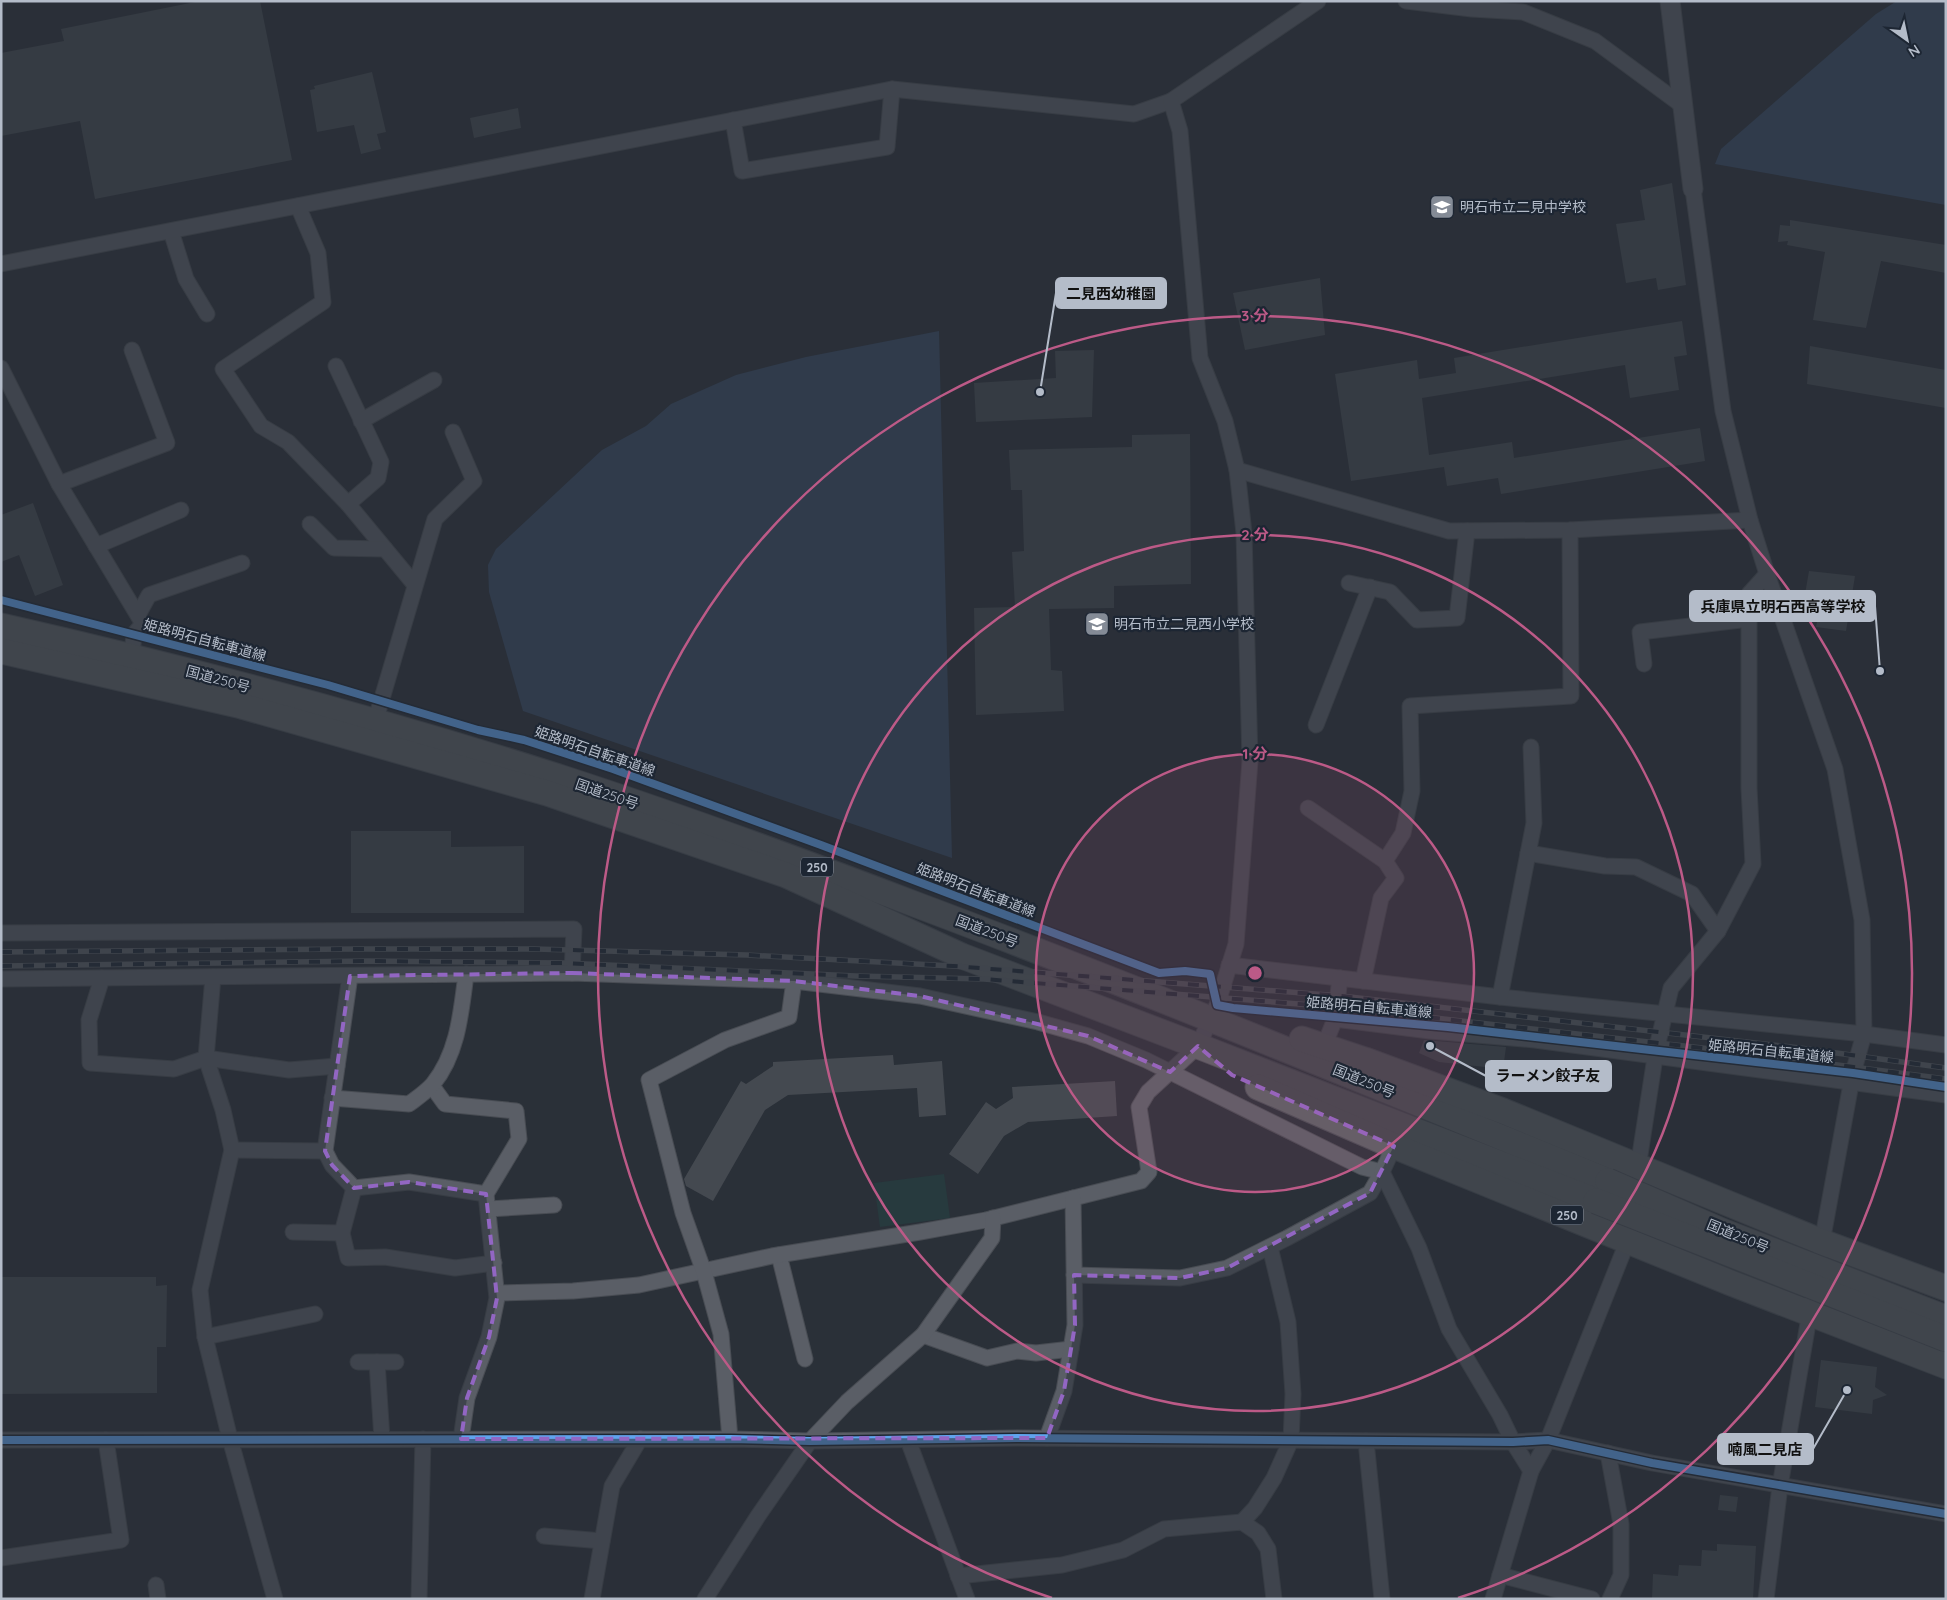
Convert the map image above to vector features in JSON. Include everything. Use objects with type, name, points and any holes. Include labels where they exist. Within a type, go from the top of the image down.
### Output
[{"type":"highway","name":"国道250号","points":[[1,626],[132,656],[375,722],[562,778],[794,858],[1016,942],[1271,1042],[1602,1191],[1946,1339]]},
{"type":"highway","name":"国道250号","points":[[1,651],[238,705],[546,792],[786,875],[962,956],[1198,1046],[1602,1191],[1722,1231],[1946,1318]]},
{"type":"highway","points":[[1271,1042],[1296,1037],[1503,1111],[1822,1242],[1946,1288]]},
{"type":"highway","name":"250","points":[[1198,1046],[1232,1075],[1394,1146],[1731,1283],[1811,1312],[1946,1366]]},
{"type":"street","points":[[1,264],[892,89],[1134,114],[1171,100],[1318,1]]},
{"type":"street","points":[[1406,1],[1473,5],[1523,12],[1594,41],[1683,106]]},
{"type":"street","points":[[1670,1],[1723,411],[1750,520],[1835,769],[1862,920],[1864,1034],[1853,1073],[1853,1082],[1822,1242],[1780,1486],[1766,1599]]},
{"type":"street","points":[[734,120],[742,171],[887,147],[892,89]]},
{"type":"street","points":[[497,1293],[573,1291],[638,1286],[779,1255],[993,1218],[1141,1181],[1149,1172],[1139,1107],[1148,1092],[1198,1046],[1217,1005],[1236,944],[1250,761],[1244,533],[1237,470],[1225,421],[1200,358],[1180,131],[1171,100]]},
{"type":"street","points":[[298,206],[318,253],[323,302],[223,369],[261,426],[288,442],[348,504],[415,585]]},
{"type":"street","points":[[171,231],[186,279],[207,314]]},
{"type":"street","points":[[59,484],[169,449],[132,350]]},
{"type":"street","points":[[336,366],[380,462],[378,478],[348,504]]},
{"type":"street","points":[[1,368],[59,484],[143,624],[134,634],[132,656]]},
{"type":"street","points":[[361,420],[434,380]]},
{"type":"street","points":[[375,722],[435,519],[474,481],[453,432]]},
{"type":"street","points":[[1237,470],[1449,530],[1570,530],[1750,520]]},
{"type":"street","points":[[96,546],[182,510]]},
{"type":"street","points":[[310,524],[334,548],[385,549]]},
{"type":"street","points":[[1349,583],[1390,592],[1418,620],[1457,618],[1467,530]]},
{"type":"street","points":[[1385,861],[1403,833],[1412,791],[1410,706],[1571,696],[1570,530]]},
{"type":"street","points":[[138,615],[149,595],[242,562]]},
{"type":"street","points":[[1489,1597],[1500,1575],[1531,1471],[1548,1440],[1628,1240],[1638,1166],[1657,1056],[1656,1052],[1671,988],[1718,931],[1752,864],[1749,788],[1749,594],[1767,574]]},
{"type":"street","points":[[1316,725],[1370,588]]},
{"type":"street","points":[[1644,664],[1640,632],[1749,619]]},
{"type":"street","points":[[1500,997],[1534,823],[1530,747]]},
{"type":"street","points":[[1308,808],[1385,861],[1396,878],[1381,898],[1363,981]]},
{"type":"street","points":[[1528,853],[1606,866],[1636,867],[1692,894],[1718,931]]},
{"type":"street","points":[[1,933],[574,929],[572,974]]},
{"type":"street","points":[[1230,965],[1500,997],[1864,1034],[1946,1045]]},
{"type":"street","points":[[332,1098],[409,1104],[432,1086],[447,1064],[460,1023],[466,974]]},
{"type":"street","points":[[1,979],[572,974],[794,981],[920,996],[1038,1022],[1088,1036],[1170,1072],[1362,1167],[1382,1172]]},
{"type":"street","points":[[350,976],[325,1151],[332,1165],[354,1188]]},
{"type":"street","points":[[213,977],[206,1058],[223,1110],[232,1150],[200,1290],[206,1336],[230,1439],[275,1599]]},
{"type":"street","points":[[102,978],[89,1020],[90,1063],[174,1069],[206,1058],[289,1070],[337,1066]]},
{"type":"street","points":[[1324,1046],[1334,1019],[1340,978]]},
{"type":"street","points":[[730,1439],[721,1334],[704,1272],[683,1213],[650,1080],[725,1040],[789,1017],[794,981]]},
{"type":"street","points":[[1334,1019],[1430,1031],[1535,1040],[1946,1095]]},
{"type":"street","points":[[432,1086],[445,1104],[516,1111],[519,1139],[487,1201],[498,1298],[489,1338],[467,1398],[461,1439]]},
{"type":"street","points":[[1074,1275],[1180,1278],[1227,1268],[1370,1193],[1394,1146]]},
{"type":"street","points":[[232,1150],[325,1151]]},
{"type":"street","points":[[1382,1172],[1419,1248],[1449,1329],[1531,1471]]},
{"type":"street","points":[[354,1188],[409,1182],[487,1201],[554,1205]]},
{"type":"street","points":[[354,1188],[342,1233],[348,1258],[385,1257],[455,1268],[494,1263]]},
{"type":"street","points":[[1048,1438],[1064,1391],[1075,1325],[1073,1198]]},
{"type":"street","points":[[705,1599],[758,1516],[810,1441],[847,1402],[923,1336],[992,1238],[993,1218]]},
{"type":"street","points":[[293,1232],[342,1233]]},
{"type":"street","points":[[1242,1522],[1255,1508],[1274,1478],[1291,1440],[1293,1394],[1288,1322],[1270,1247]]},
{"type":"street","points":[[779,1255],[805,1359]]},
{"type":"street","points":[[206,1336],[315,1314]]},
{"type":"street","points":[[923,1336],[987,1358],[1017,1351],[1036,1353],[1071,1349]]},
{"type":"street","points":[[358,1362],[396,1362]]},
{"type":"street","points":[[377,1362],[382,1439]]},
{"type":"street","points":[[1,1440],[730,1439],[810,1441],[1048,1438],[1513,1442],[1548,1440],[1608,1454],[1780,1486],[1946,1514]]},
{"type":"street","points":[[420,1599],[423,1439]]},
{"type":"street","points":[[592,1599],[612,1486],[640,1439]]},
{"type":"street","points":[[1,1558],[121,1540],[106,1440]]},
{"type":"street","points":[[908,1440],[967,1599]]},
{"type":"street","points":[[1366,1441],[1382,1599]]},
{"type":"street","points":[[1608,1454],[1621,1524],[1621,1575],[1610,1599]]},
{"type":"street","points":[[958,1576],[1062,1565],[1122,1550],[1164,1529],[1242,1522],[1258,1533],[1268,1549],[1274,1599]]},
{"type":"street","points":[[544,1536],[602,1541]]},
{"type":"street","points":[[1500,1575],[1582,1598]]},
{"type":"highlighted area","points":[[572,973],[794,981],[920,996],[1088,1036],[1170,1072],[1198,1046],[1232,1075],[1394,1146],[1370,1193],[1227,1268],[1180,1278],[1074,1275],[1075,1325],[1064,1391],[1047,1438],[461,1439],[467,1398],[489,1337],[497,1298],[486,1194],[409,1182],[354,1188],[332,1165],[325,1151],[350,976]]},
{"type":"green space","points":[[944,1174],[950,1218],[880,1227],[874,1183]]},
{"type":"water","points":[[1897,1],[1946,1],[1946,205],[1715,164],[1721,149],[1876,14]]},
{"type":"water","points":[[939,331],[952,858],[523,711],[489,592],[488,565],[496,549],[602,450],[646,426],[671,404],[736,375],[806,357]]},
{"type":"building","points":[[200,1],[260,1],[292,160],[95,199],[80,121],[1,136],[1,53],[64,41],[61,29]]},
{"type":"building","points":[[372,72],[386,132],[377,134],[381,149],[361,154],[354,125],[317,132],[310,90],[315,89],[314,86]]},
{"type":"building","points":[[518,108],[521,128],[474,138],[470,118]]},
{"type":"building","points":[[1672,183],[1686,285],[1658,290],[1656,278],[1626,283],[1616,224],[1645,220],[1640,190]]},
{"type":"building","points":[[1790,220],[1946,245],[1946,273],[1881,261],[1866,328],[1813,320],[1825,252],[1787,245],[1788,241],[1778,242],[1780,225],[1790,226]]},
{"type":"building","points":[[1320,278],[1325,335],[1245,350],[1233,293]]},
{"type":"building","points":[[1682,321],[1687,355],[1674,357],[1679,390],[1630,398],[1625,365],[1422,398],[1429,455],[1512,442],[1514,458],[1700,428],[1705,461],[1501,494],[1498,478],[1447,486],[1444,467],[1351,481],[1335,374],[1417,360],[1419,379],[1456,373],[1454,358]]},
{"type":"building","points":[[1810,346],[1946,370],[1946,408],[1807,384]]},
{"type":"building","points":[[1094,350],[1092,417],[976,422],[974,383],[1056,378],[1055,351]]},
{"type":"building","points":[[1190,434],[1191,584],[1114,586],[1114,608],[1049,609],[1051,670],[1062,671],[1064,711],[976,715],[974,608],[1015,607],[1012,552],[1024,551],[1022,490],[1011,490],[1009,450],[1132,447],[1132,435]]},
{"type":"building","points":[[33,503],[63,585],[35,596],[19,555],[1,562],[1,515]]},
{"type":"building","points":[[1809,571],[1855,576],[1846,631],[1816,627],[1821,602],[1804,600]]},
{"type":"building","points":[[351,831],[451,831],[451,847],[524,846],[524,913],[351,913]]},
{"type":"building","points":[[1424,1040],[1506,1047],[1503,1069],[1439,1062],[1419,1053]]},
{"type":"building","points":[[893,1055],[894,1065],[942,1061],[946,1115],[919,1117],[917,1088],[788,1095],[765,1110],[713,1201],[686,1186],[684,1179],[741,1081],[746,1084],[773,1066],[773,1062]]},
{"type":"building","points":[[1115,1081],[1117,1116],[1028,1122],[1004,1136],[978,1174],[949,1154],[986,1102],[996,1109],[1013,1098],[1012,1087]]},
{"type":"building","points":[[1,1277],[156,1277],[156,1286],[167,1285],[166,1347],[157,1347],[157,1393],[1,1394]]},
{"type":"building","points":[[1821,1360],[1877,1367],[1875,1387],[1887,1395],[1873,1400],[1872,1414],[1815,1407]]},
{"type":"building","points":[[1720,1495],[1738,1497],[1736,1512],[1718,1510]]},
{"type":"building","points":[[1717,1544],[1756,1546],[1753,1599],[1652,1599],[1653,1574],[1678,1576],[1679,1565],[1701,1566],[1702,1550],[1717,1551]]},
{"type":"railway","points":[[1,952],[535,949],[747,955],[953,966],[1341,996],[1800,1048],[1946,1068]]},
{"type":"railway","points":[[1,966],[368,961],[563,963],[856,976],[984,979],[1337,1007],[1738,1052],[1946,1079]]},
{"type":"cycle path","name":"姫路明石自転車道線","points":[[1,600],[328,685],[478,730],[524,740],[613,769],[821,845],[1159,973],[1185,971],[1210,974],[1217,1005],[1448,1027],[1853,1073],[1946,1087]]},
{"type":"cycle path","points":[[1,1440],[730,1439],[810,1441],[1017,1438],[1513,1442],[1548,1440],[1652,1463],[1946,1514]]},
{"type":"place","name":"明石市立二見中学校","points":[[1442,207]]},
{"type":"place","name":"二見西幼稚園","points":[[1040,392]]},
{"type":"place","name":"明石市立二見西小学校","points":[[1097,624]]},
{"type":"place","name":"兵庫県立明石西高等学校","points":[[1880,671]]},
{"type":"place","name":"ラーメン餃子友","points":[[1430,1046]]},
{"type":"place","name":"喃風二見店","points":[[1847,1390]]}]
